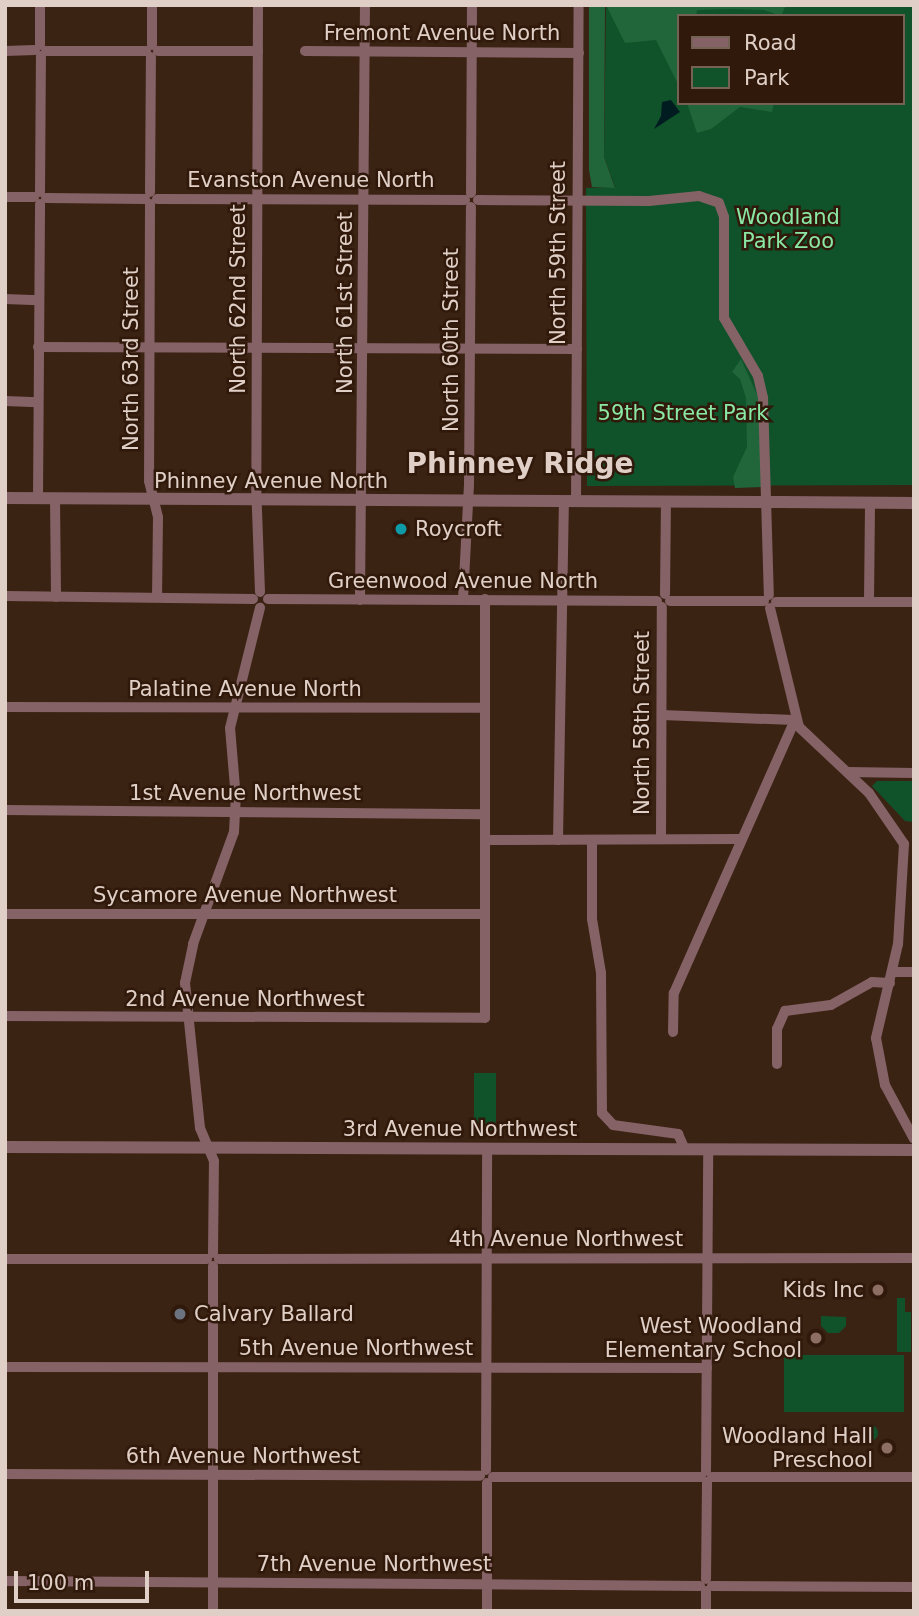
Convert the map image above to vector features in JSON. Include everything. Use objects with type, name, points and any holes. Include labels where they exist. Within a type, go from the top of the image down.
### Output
[{"type":"street","points":[[38,498],[40,5]]},
{"type":"street","name":"North 63rd Street","points":[[152,5],[149,481],[154,499],[158,597]]},
{"type":"street","name":"North 62nd Street","points":[[237,813],[229,749],[234,708],[260,600],[257,500],[258,5]]},
{"type":"street","name":"North 61st Street","points":[[360,600],[365,5]]},
{"type":"street","name":"North 60th Street","points":[[463,599],[470,350],[472,5]]},
{"type":"street","name":"North 59th Street","points":[[558,839],[561,599],[570,502],[577,349],[579,5]]},
{"type":"street","points":[[5,51],[258,51]]},
{"type":"street","name":"Fremont Avenue North","points":[[305,51],[579,53]]},
{"type":"street","name":"Evanston Avenue North","points":[[5,197],[649,201],[699,195],[719,203],[724,217],[724,318],[758,376],[766,429],[770,601]]},
{"type":"street","points":[[5,299],[39,300]]},
{"type":"street","points":[[38,346],[577,349]]},
{"type":"street","points":[[5,401],[38,401]]},
{"type":"street","name":"Phinney Avenue North","points":[[5,498],[914,502]]},
{"type":"street","points":[[55,498],[56,597]]},
{"type":"street","name":"North 58th Street","points":[[661,839],[666,502]]},
{"type":"street","points":[[870,502],[870,601]]},
{"type":"street","name":"Greenwood Avenue North","points":[[5,596],[260,600],[914,602]]},
{"type":"street","points":[[485,600],[485,914]]},
{"type":"street","points":[[770,601],[795,720],[809,739],[848,772],[896,830],[906,857],[892,977],[876,1038],[878,1063],[914,1139]]},
{"type":"street","name":"Palatine Avenue North","points":[[5,707],[485,708]]},
{"type":"street","points":[[662,715],[795,720]]},
{"type":"street","points":[[673,1032],[674,993],[739,839],[795,720]]},
{"type":"street","points":[[848,772],[914,773]]},
{"type":"street","name":"1st Avenue Northwest","points":[[5,810],[484,814]]},
{"type":"street","points":[[213,1611],[211,1148],[200,1128],[187,1019],[186,974],[203,915],[230,845],[237,813]]},
{"type":"street","points":[[485,840],[739,839]]},
{"type":"street","points":[[592,840],[592,919],[601,973],[602,1113],[613,1125],[678,1134],[685,1150]]},
{"type":"street","name":"Sycamore Avenue Northwest","points":[[5,914],[485,914]]},
{"type":"street","name":"2nd Avenue Northwest","points":[[5,1016],[187,1019],[485,1018],[485,914]]},
{"type":"street","points":[[777,1065],[777,1029],[785,1011],[831,1005],[872,982],[914,972]]},
{"type":"street","name":"3rd Avenue Northwest","points":[[5,1147],[914,1150]]},
{"type":"street","points":[[487,1149],[487,1611]]},
{"type":"street","points":[[706,1611],[708,1150]]},
{"type":"street","name":"4th Avenue Northwest","points":[[5,1259],[914,1258]]},
{"type":"street","name":"5th Avenue Northwest","points":[[5,1367],[707,1368]]},
{"type":"street","name":"6th Avenue Northwest","points":[[5,1474],[914,1477]]},
{"type":"street","name":"7th Avenue Northwest","points":[[5,1581],[914,1587]]},
{"type":"green space","points":[[589,5],[605,5],[604,157],[615,188],[592,187],[589,170]]},
{"type":"green space","name":"Woodland Park Zoo","points":[[606,5],[914,5],[914,485],[587,486],[586,188],[615,187],[604,157]]},
{"type":"green space","points":[[606,5],[786,5],[782,14],[764,10],[729,9],[697,10],[696,14],[678,14],[678,84],[656,40],[625,43]]},
{"type":"green space","points":[[688,105],[774,105],[772,112],[740,107],[711,129],[697,133]]},
{"type":"green space","points":[[741,359],[759,399],[762,487],[735,488],[733,477],[747,447],[746,398],[740,379],[732,372]]},
{"type":"green space","points":[[877,781],[914,781],[914,822],[905,821],[872,786]]},
{"type":"green space","points":[[474,1073],[496,1073],[496,1130],[474,1130]]},
{"type":"green space","points":[[897,1298],[905,1298],[905,1312],[911,1312],[911,1352],[897,1352]]},
{"type":"green space","points":[[821,1316],[846,1317],[846,1326],[839,1333],[828,1333],[821,1326]]},
{"type":"green space","points":[[784,1355],[904,1355],[904,1412],[784,1412]]},
{"type":"green space","points":[[867,1425],[873,1425],[878,1433],[876,1439],[867,1441],[862,1436],[862,1430]]},
{"type":"water","points":[[671,100],[680,112],[654,129],[661,116],[662,102]]},
{"type":"place","name":"Roycroft","points":[[401,529]]},
{"type":"place","name":"Kids Inc","points":[[878,1290]]},
{"type":"place","name":"Calvary Ballard","points":[[180,1314]]},
{"type":"place","name":"West Woodland Elementary School","points":[[816,1338]]},
{"type":"place","name":"Woodland Hall Preschool","points":[[887,1448]]},
{"type":"district","name":"Phinney Ridge","points":[[520,464]]},
{"type":"park label","name":"59th Street Park","points":[[683,413]]}]
